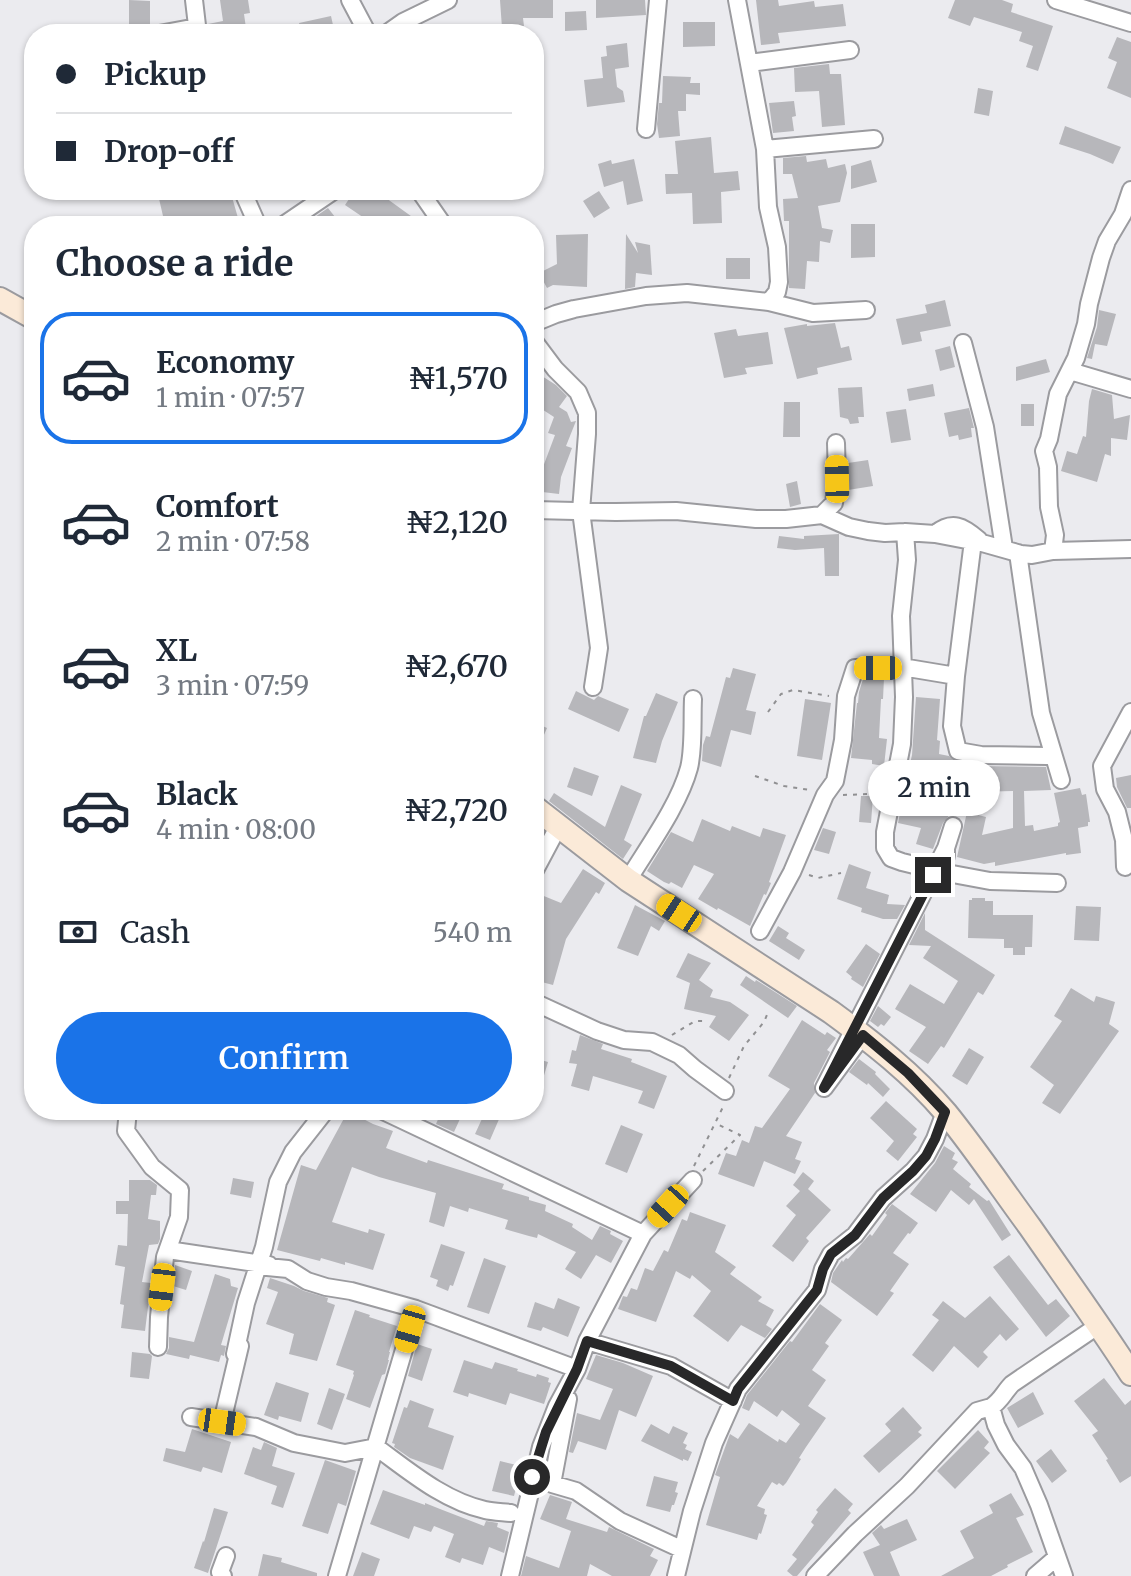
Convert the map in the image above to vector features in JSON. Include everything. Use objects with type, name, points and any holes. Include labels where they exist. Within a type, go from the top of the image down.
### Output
[{"type":"street","points":[[194,0],[197,24]]},
{"type":"street","points":[[350,0],[363,24]]},
{"type":"street","points":[[400,24],[448,0]]},
{"type":"street","points":[[646,129],[658,0]]},
{"type":"street","points":[[737,0],[765,149],[768,207],[777,247],[779,282],[777,292],[769,302]]},
{"type":"street","points":[[1056,0],[1131,23]]},
{"type":"street","points":[[749,63],[850,50]]},
{"type":"street","points":[[765,149],[874,139]]},
{"type":"street","points":[[1053,551],[1055,535],[1044,451],[1058,394],[1076,358],[1101,258],[1131,190]]},
{"type":"street","points":[[297,216],[320,200]]},
{"type":"street","points":[[544,319],[574,309],[687,293],[769,302],[813,313],[866,310]]},
{"type":"street","points":[[0,299],[24,312]]},
{"type":"street","points":[[963,343],[985,427],[1041,713],[1061,780]]},
{"type":"street","points":[[544,354],[578,392],[587,413],[581,511],[599,648],[593,687]]},
{"type":"street","points":[[1070,371],[1131,389]]},
{"type":"street","points":[[822,515],[834,503],[836,443]]},
{"type":"street","points":[[544,510],[676,511],[756,519],[822,515],[849,527],[868,531],[935,534],[1032,555],[1053,551],[1131,549]]},
{"type":"street","points":[[905,532],[907,560],[901,616],[902,744],[885,832],[885,848],[891,858],[947,873],[990,881],[1057,883]]},
{"type":"street","points":[[978,542],[956,676],[952,726],[958,751],[981,755],[1047,756]]},
{"type":"street","points":[[760,931],[792,872],[825,795],[835,781],[843,740],[846,696],[855,668],[902,667],[956,676]]},
{"type":"street","points":[[628,880],[681,788],[689,766],[693,699]]},
{"type":"street","points":[[1125,867],[1124,840],[1117,812],[1105,789],[1102,766],[1131,712]]},
{"type":"street","points":[[544,814],[628,880],[831,1012],[908,1073],[945,1112],[1131,1374]]},
{"type":"street","points":[[544,853],[559,825]]},
{"type":"street","points":[[863,1035],[824,1088],[946,848],[953,826]]},
{"type":"street","points":[[946,848],[947,873]]},
{"type":"street","points":[[544,1007],[624,1040],[652,1042],[679,1055],[725,1091]]},
{"type":"street","points":[[676,1576],[681,1549],[714,1443],[738,1389],[817,1290],[831,1254],[855,1235],[883,1198],[926,1156],[945,1112]]},
{"type":"street","points":[[127,1120],[126,1131],[152,1167],[180,1190],[179,1217],[165,1257],[158,1347]]},
{"type":"street","points":[[235,1354],[278,1182],[293,1152],[318,1120]]},
{"type":"street","points":[[402,1120],[643,1234]]},
{"type":"street","points":[[510,1576],[541,1447],[587,1341],[643,1234],[693,1180]]},
{"type":"street","points":[[168,1250],[288,1269],[307,1281],[326,1287],[416,1309],[574,1373]]},
{"type":"street","points":[[222,1422],[258,1264]]},
{"type":"street","points":[[337,1576],[416,1309]]},
{"type":"street","points":[[815,1576],[907,1486],[977,1411],[991,1407],[1012,1384],[1099,1325]]},
{"type":"street","points":[[587,1341],[671,1366],[733,1401]]},
{"type":"street","points":[[574,1373],[552,1484],[576,1491],[620,1521],[681,1549]]},
{"type":"street","points":[[991,1407],[1001,1435],[1023,1468],[1064,1576]]},
{"type":"street","points":[[191,1417],[256,1427],[294,1443],[345,1453],[376,1447],[436,1489],[463,1503],[486,1511],[511,1513]]},
{"type":"street","points":[[223,1576],[220,1572],[226,1556]]},
{"type":"street","points":[[1035,1576],[1057,1557]]},
{"type":"path","points":[[768,712],[781,694],[793,690],[846,696]]},
{"type":"path","points":[[792,872],[818,878],[841,873]]},
{"type":"path","points":[[652,1042],[674,1034],[695,1021],[703,1021]]},
{"type":"path","points":[[693,1180],[740,1135],[715,1124]]},
{"type":"building","points":[[129,0],[150,1],[150,24],[129,24]]},
{"type":"building","points":[[220,0],[248,0],[250,13],[244,14],[245,24],[208,24],[223,21]]},
{"type":"building","points":[[500,0],[553,0],[553,18],[523,18],[524,24],[502,24]]},
{"type":"building","points":[[596,0],[645,0],[646,15],[596,18]]},
{"type":"building","points":[[756,0],[778,0],[779,6],[814,1],[815,7],[843,4],[846,26],[778,33],[780,43],[761,45]]},
{"type":"building","points":[[955,0],[1002,0],[1013,4],[1011,12],[1053,26],[1038,71],[1026,67],[1033,46],[1019,41],[1022,32],[974,17],[970,26],[948,18]]},
{"type":"building","points":[[586,11],[587,30],[565,31],[565,12]]},
{"type":"building","points":[[331,16],[333,24],[299,24]]},
{"type":"building","points":[[683,22],[715,22],[715,46],[683,47]]},
{"type":"building","points":[[1117,37],[1131,42],[1131,98],[1107,88],[1117,62],[1108,58]]},
{"type":"building","points":[[627,43],[629,67],[615,69],[617,87],[623,91],[625,102],[587,107],[584,80],[603,78],[601,57],[607,56],[606,46]]},
{"type":"building","points":[[829,64],[830,74],[841,74],[845,125],[822,127],[819,91],[795,92],[794,68]]},
{"type":"building","points":[[663,76],[691,77],[690,83],[700,83],[700,95],[686,94],[686,111],[678,111],[680,136],[659,138],[657,124]]},
{"type":"building","points":[[978,88],[993,91],[989,116],[974,113]]},
{"type":"building","points":[[794,101],[794,131],[773,133],[769,103]]},
{"type":"building","points":[[1065,126],[1121,147],[1113,164],[1059,144]]},
{"type":"building","points":[[711,137],[714,173],[738,171],[740,190],[721,192],[722,223],[693,224],[692,193],[666,194],[665,174],[678,174],[675,141]]},
{"type":"building","points":[[806,156],[807,162],[826,159],[828,168],[845,164],[847,173],[840,202],[818,206],[822,228],[833,230],[830,243],[820,241],[819,262],[807,261],[805,289],[789,288],[789,221],[784,221],[783,199],[798,198],[792,174],[783,174],[783,158]]},
{"type":"building","points":[[634,159],[643,201],[627,205],[623,181],[604,187],[598,164]]},
{"type":"building","points":[[871,160],[877,182],[851,189],[851,166]]},
{"type":"building","points":[[599,191],[610,208],[594,218],[583,201]]},
{"type":"building","points":[[159,200],[233,200],[237,216],[163,216]]},
{"type":"building","points":[[348,200],[389,200],[411,216],[361,216],[345,205]]},
{"type":"building","points":[[328,208],[334,216],[316,216]]},
{"type":"building","points":[[851,224],[875,224],[875,257],[851,258]]},
{"type":"building","points":[[588,234],[587,287],[553,285],[547,288],[544,270],[557,264],[556,235]]},
{"type":"building","points":[[626,234],[638,253],[635,242],[650,245],[652,275],[636,273],[635,287],[625,289]]},
{"type":"building","points":[[726,258],[750,258],[750,279],[726,279]]},
{"type":"building","points":[[945,300],[951,326],[920,332],[922,341],[902,345],[896,319],[927,313],[925,305]]},
{"type":"building","points":[[1099,310],[1116,314],[1107,346],[1095,344],[1092,359],[1087,358]]},
{"type":"building","points":[[835,323],[841,348],[849,346],[852,360],[817,368],[818,374],[797,379],[784,328]]},
{"type":"building","points":[[736,329],[738,336],[768,332],[773,364],[745,368],[747,374],[724,378],[714,333]]},
{"type":"building","points":[[950,346],[955,367],[940,371],[935,350]]},
{"type":"building","points":[[1046,359],[1050,372],[1016,381],[1016,367]]},
{"type":"building","points":[[544,377],[567,396],[559,407],[567,412],[571,422],[576,421],[566,446],[572,448],[561,477],[559,494],[544,492],[544,464],[555,435],[548,433],[554,417],[544,410]]},
{"type":"building","points":[[933,384],[935,396],[909,401],[907,389]]},
{"type":"building","points":[[862,387],[864,417],[858,417],[859,423],[850,424],[848,419],[840,417],[838,388]]},
{"type":"building","points":[[1092,389],[1112,395],[1114,419],[1130,415],[1127,440],[1111,438],[1111,456],[1105,454],[1097,482],[1061,471],[1067,451],[1077,454],[1083,436],[1086,437]]},
{"type":"building","points":[[784,402],[800,402],[800,437],[783,437]]},
{"type":"building","points":[[1021,404],[1034,404],[1034,426],[1021,426]]},
{"type":"building","points":[[969,408],[974,428],[971,428],[972,437],[959,440],[958,435],[949,437],[944,413]]},
{"type":"building","points":[[906,409],[911,440],[891,443],[886,412]]},
{"type":"building","points":[[868,460],[873,486],[848,490],[848,463]]},
{"type":"building","points":[[797,481],[801,504],[790,507],[786,484]]},
{"type":"building","points":[[839,534],[839,576],[825,576],[824,548],[777,548],[779,536],[804,539],[804,536]]},
{"type":"building","points":[[733,668],[756,674],[746,710],[756,712],[751,735],[731,730],[721,767],[702,761],[703,745],[706,736],[710,737],[726,677],[730,678]]},
{"type":"building","points":[[884,678],[879,738],[887,739],[884,766],[872,764],[872,760],[851,758],[863,679]]},
{"type":"building","points":[[576,691],[594,700],[598,696],[629,709],[619,732],[568,709]]},
{"type":"building","points":[[656,693],[678,702],[656,763],[633,758],[644,716]]},
{"type":"building","points":[[916,697],[940,699],[939,754],[949,756],[956,762],[979,766],[1046,767],[1051,790],[1024,791],[1025,826],[1033,825],[1034,831],[1058,826],[1060,822],[1054,793],[1080,788],[1082,795],[1086,794],[1090,822],[1088,826],[1078,828],[1081,853],[995,866],[995,862],[984,864],[957,857],[967,812],[986,817],[982,835],[1013,828],[1013,791],[973,792],[958,785],[933,849],[916,844],[921,828],[898,823],[903,798],[908,799],[913,779],[907,777],[912,755]]},
{"type":"building","points":[[805,699],[831,703],[822,760],[797,756]]},
{"type":"building","points":[[574,767],[599,776],[592,796],[567,787]]},
{"type":"building","points":[[1131,775],[1131,808],[1127,808],[1116,778]]},
{"type":"building","points":[[621,785],[642,794],[624,840],[632,845],[623,859],[549,801],[554,793],[605,827]]},
{"type":"building","points":[[861,796],[873,796],[871,823],[859,822]]},
{"type":"building","points":[[702,819],[730,831],[732,826],[760,837],[763,828],[786,835],[771,883],[750,926],[698,899],[714,874],[694,865],[682,888],[664,882],[647,871],[671,832],[693,842]]},
{"type":"building","points":[[823,828],[836,832],[829,854],[814,850]]},
{"type":"building","points":[[849,864],[871,872],[866,888],[889,895],[887,904],[905,905],[897,919],[883,919],[861,912],[862,908],[837,899]]},
{"type":"building","points":[[583,869],[605,883],[566,939],[553,985],[544,983],[544,896],[561,903]]},
{"type":"building","points":[[969,900],[993,901],[993,915],[1033,915],[1032,947],[1025,947],[1025,955],[1013,955],[1013,948],[1004,948],[1004,939],[968,938]]},
{"type":"building","points":[[635,905],[665,921],[659,931],[651,926],[638,956],[617,948]]},
{"type":"building","points":[[1076,906],[1101,907],[1099,941],[1074,940]]},
{"type":"building","points":[[925,913],[925,930],[995,975],[983,995],[978,992],[944,1048],[941,1046],[928,1064],[909,1051],[926,1027],[895,1009],[910,984],[944,1004],[958,981],[923,958],[931,946],[909,945]]},
{"type":"building","points":[[778,926],[789,933],[786,938],[805,950],[799,960],[769,941]]},
{"type":"building","points":[[866,944],[880,954],[863,987],[846,972]]},
{"type":"building","points":[[688,953],[711,963],[699,980],[713,990],[710,997],[730,1002],[749,1015],[729,1041],[709,1027],[716,1016],[684,1009],[690,983],[676,977]]},
{"type":"building","points":[[746,976],[797,1006],[788,1018],[740,985]]},
{"type":"building","points":[[1071,988],[1094,1002],[1096,996],[1115,1002],[1109,1024],[1119,1031],[1060,1114],[1042,1103],[1054,1085],[1030,1067],[1062,1021],[1054,1016]]},
{"type":"building","points":[[878,1006],[891,1017],[884,1026],[881,1024],[878,1027],[870,1021]]},
{"type":"building","points":[[802,1020],[825,1035],[827,1032],[836,1038],[827,1050],[830,1052],[814,1083],[815,1093],[786,1136],[802,1142],[795,1159],[801,1161],[795,1174],[764,1161],[754,1187],[718,1174],[726,1153],[736,1156],[742,1140],[749,1143],[755,1126],[762,1128],[790,1089],[768,1076]]},
{"type":"building","points":[[580,1035],[603,1044],[601,1049],[632,1059],[631,1062],[667,1076],[654,1109],[638,1103],[643,1091],[593,1076],[589,1091],[571,1086],[577,1064],[569,1063]]},
{"type":"building","points":[[969,1048],[984,1057],[967,1085],[952,1076]]},
{"type":"building","points":[[859,1059],[876,1072],[890,1089],[883,1097],[849,1072]]},
{"type":"building","points":[[886,1101],[917,1129],[913,1134],[917,1137],[898,1161],[886,1151],[894,1141],[870,1118]]},
{"type":"building","points":[[343,1120],[365,1120],[393,1131],[386,1148],[504,1184],[502,1189],[546,1205],[545,1211],[573,1224],[572,1227],[592,1240],[600,1226],[623,1241],[611,1263],[596,1255],[581,1279],[565,1269],[576,1252],[538,1234],[537,1238],[505,1229],[508,1220],[469,1208],[468,1212],[450,1206],[444,1227],[429,1222],[436,1193],[352,1167],[332,1222],[368,1233],[369,1229],[385,1234],[373,1270],[277,1250],[301,1165],[316,1170]]},
{"type":"building","points":[[438,1120],[459,1120],[454,1132],[436,1124]]},
{"type":"building","points":[[481,1120],[499,1120],[490,1140],[475,1134]]},
{"type":"building","points":[[621,1125],[643,1134],[627,1173],[605,1164]]},
{"type":"building","points":[[944,1146],[955,1153],[952,1159],[958,1162],[953,1169],[971,1184],[969,1187],[989,1200],[1011,1235],[1002,1241],[974,1199],[969,1205],[951,1190],[936,1212],[910,1194],[935,1163]]},
{"type":"building","points":[[803,1172],[814,1181],[808,1189],[831,1210],[806,1238],[809,1241],[793,1262],[772,1246],[796,1215],[786,1206],[800,1191],[793,1185]]},
{"type":"building","points":[[233,1178],[254,1182],[251,1198],[230,1194]]},
{"type":"building","points":[[129,1180],[150,1180],[157,1185],[156,1195],[151,1195],[148,1219],[160,1221],[160,1239],[158,1244],[149,1245],[142,1282],[151,1283],[145,1331],[121,1328],[124,1305],[120,1304],[125,1267],[115,1265],[118,1245],[127,1246],[128,1214],[116,1214],[116,1201],[129,1201]]},
{"type":"building","points":[[892,1204],[918,1223],[893,1253],[909,1264],[890,1291],[894,1293],[877,1316],[831,1282],[842,1260],[848,1259],[870,1234],[872,1236]]},
{"type":"building","points":[[690,1212],[726,1225],[715,1252],[736,1267],[730,1274],[762,1297],[758,1301],[774,1310],[766,1325],[772,1329],[765,1338],[741,1325],[728,1342],[693,1316],[711,1291],[692,1275],[690,1279],[676,1271],[656,1322],[618,1309],[623,1296],[627,1297],[631,1288],[637,1290],[645,1268],[653,1271],[664,1250],[668,1252],[682,1219],[687,1221]]},
{"type":"building","points":[[441,1244],[465,1252],[453,1286],[450,1285],[448,1291],[436,1286],[438,1280],[430,1277]]},
{"type":"building","points":[[1009,1255],[1048,1305],[1056,1299],[1070,1316],[1046,1337],[993,1267]]},
{"type":"building","points":[[484,1258],[506,1266],[489,1314],[467,1307]]},
{"type":"building","points":[[175,1265],[192,1271],[186,1290],[173,1286]]},
{"type":"building","points":[[215,1274],[230,1279],[231,1286],[238,1288],[221,1345],[226,1346],[224,1356],[221,1355],[219,1362],[190,1355],[189,1359],[166,1354],[169,1337],[194,1342]]},
{"type":"building","points":[[270,1278],[328,1298],[327,1302],[335,1305],[317,1361],[289,1354],[294,1334],[266,1324],[278,1292],[267,1288]]},
{"type":"building","points":[[990,1296],[1019,1329],[1006,1341],[1000,1334],[983,1352],[988,1357],[978,1368],[954,1346],[933,1372],[912,1355],[939,1320],[932,1315],[943,1301],[965,1318]]},
{"type":"building","points":[[558,1298],[580,1307],[568,1337],[543,1327],[541,1331],[527,1327],[535,1302],[554,1309]]},
{"type":"building","points":[[820,1304],[842,1320],[825,1343],[829,1346],[812,1370],[826,1380],[808,1406],[826,1418],[786,1483],[783,1486],[772,1482],[757,1506],[765,1509],[764,1514],[767,1515],[757,1540],[706,1525],[720,1477],[715,1475],[730,1434],[738,1439],[749,1423],[778,1442],[779,1439],[786,1443],[800,1424],[782,1410],[777,1417],[754,1401],[749,1411],[742,1408],[747,1395]]},
{"type":"building","points":[[355,1310],[397,1326],[385,1374],[370,1408],[346,1399],[354,1371],[336,1365]]},
{"type":"building","points":[[417,1344],[432,1349],[422,1381],[408,1376]]},
{"type":"building","points":[[132,1352],[152,1356],[149,1379],[130,1377]]},
{"type":"building","points":[[596,1355],[653,1376],[636,1417],[619,1410],[606,1450],[578,1441],[573,1453],[569,1452],[577,1413],[600,1420],[613,1389],[586,1379]]},
{"type":"building","points":[[464,1360],[492,1369],[495,1362],[536,1377],[537,1374],[549,1378],[548,1382],[551,1383],[544,1404],[510,1393],[506,1405],[469,1393],[468,1397],[453,1392]]},
{"type":"building","points":[[1104,1378],[1125,1405],[1131,1400],[1131,1476],[1120,1483],[1092,1435],[1098,1431],[1074,1401]]},
{"type":"building","points":[[276,1382],[309,1393],[301,1422],[264,1415]]},
{"type":"building","points":[[329,1388],[345,1394],[332,1430],[317,1424]]},
{"type":"building","points":[[1033,1392],[1044,1414],[1018,1428],[1007,1408]]},
{"type":"building","points":[[410,1400],[434,1409],[428,1427],[454,1436],[443,1470],[410,1458],[392,1443],[404,1407],[407,1408]]},
{"type":"building","points":[[903,1407],[922,1428],[918,1432],[922,1435],[879,1473],[863,1456],[891,1431],[885,1424]]},
{"type":"building","points":[[651,1424],[669,1434],[673,1426],[688,1433],[683,1443],[687,1445],[685,1449],[692,1452],[688,1461],[641,1441]]},
{"type":"building","points":[[192,1429],[231,1442],[222,1473],[203,1467],[201,1472],[163,1461],[166,1448],[185,1452]]},
{"type":"building","points":[[978,1430],[989,1442],[984,1448],[990,1453],[955,1489],[937,1471]]},
{"type":"building","points":[[264,1442],[277,1448],[272,1466],[295,1473],[283,1508],[271,1504],[277,1486],[244,1474],[253,1447],[261,1450]]},
{"type":"building","points":[[1051,1449],[1067,1471],[1052,1483],[1036,1461]]},
{"type":"building","points":[[325,1460],[356,1471],[346,1506],[338,1503],[328,1534],[302,1526]]},
{"type":"building","points":[[500,1461],[525,1467],[522,1477],[519,1476],[514,1496],[492,1491]]},
{"type":"building","points":[[654,1476],[678,1482],[675,1492],[678,1493],[670,1512],[646,1506]]},
{"type":"building","points":[[835,1488],[853,1504],[848,1510],[851,1513],[797,1576],[793,1576],[787,1571],[797,1559],[792,1555],[814,1525],[811,1522],[818,1512],[816,1510]]},
{"type":"building","points":[[383,1490],[484,1526],[486,1521],[498,1523],[497,1527],[509,1532],[504,1553],[489,1547],[483,1565],[462,1558],[460,1563],[445,1557],[454,1534],[434,1526],[431,1532],[414,1526],[409,1539],[370,1524]]},
{"type":"building","points":[[1011,1493],[1024,1515],[1016,1518],[1033,1552],[991,1576],[941,1576],[974,1558],[960,1531],[993,1513],[989,1505]]},
{"type":"building","points":[[550,1495],[572,1502],[566,1519],[607,1532],[609,1527],[654,1549],[650,1556],[658,1560],[650,1576],[612,1576],[590,1564],[587,1576],[521,1576],[526,1556],[559,1568],[571,1531],[540,1519]]},
{"type":"building","points":[[214,1508],[228,1512],[208,1573],[194,1568]]},
{"type":"building","points":[[907,1519],[917,1540],[890,1552],[900,1576],[874,1576],[863,1552],[880,1545],[872,1533],[881,1525],[884,1529]]},
{"type":"building","points":[[362,1552],[380,1559],[374,1576],[353,1576]]},
{"type":"building","points":[[263,1554],[282,1558],[281,1562],[317,1573],[317,1576],[258,1576]]},
{"type":"route","points":[[532,1477],[546,1432],[587,1341],[671,1366],[733,1401],[738,1389],[817,1290],[831,1254],[855,1235],[883,1198],[926,1156],[945,1112],[908,1073],[863,1035],[824,1088],[933,875]]}]
